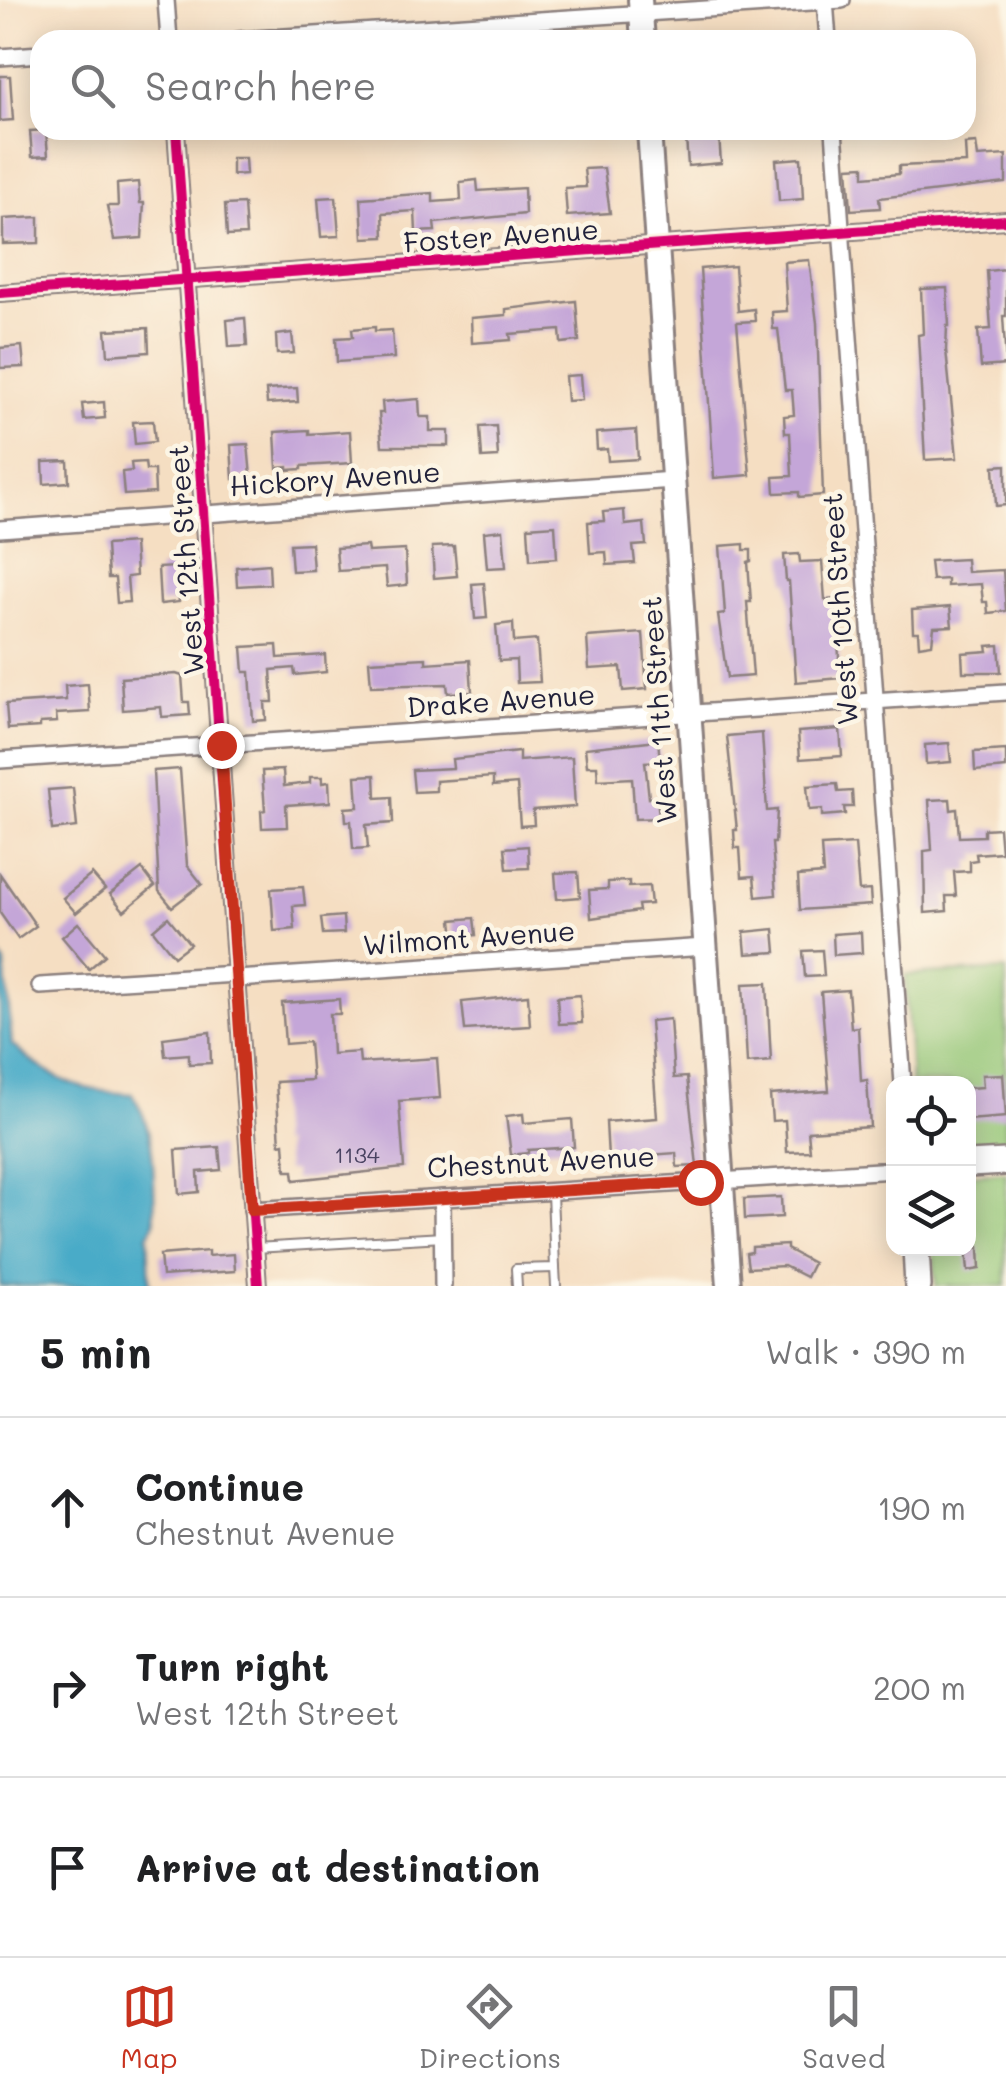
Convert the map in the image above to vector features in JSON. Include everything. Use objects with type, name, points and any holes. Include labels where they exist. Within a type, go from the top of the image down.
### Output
[{"type":"main road","name":"West 11th Street","points":[[650,140],[729,1286]]},
{"type":"main road","points":[[976,1164],[1006,1162]]},
{"type":"main road","points":[[916,1256],[918,1286]]},
{"type":"street","points":[[166,0],[168,30]]},
{"type":"street","points":[[360,30],[641,7],[842,0]]},
{"type":"street","points":[[825,1],[827,30]]},
{"type":"street","points":[[0,57],[30,55]]},
{"type":"street","name":"West 12th Street","points":[[177,140],[258,1286]]},
{"type":"street","name":"West 10th Street","points":[[835,140],[903,1076]]},
{"type":"street","name":"Foster Avenue","points":[[0,293],[1006,220]]},
{"type":"street","name":"Hickory Avenue","points":[[0,528],[673,480]]},
{"type":"street","name":"Drake Avenue","points":[[0,760],[1006,692]]},
{"type":"street","name":"Wilmont Avenue","points":[[40,986],[705,947]]},
{"type":"street","name":"Chestnut Avenue","points":[[252,1210],[886,1171]]},
{"type":"street","points":[[442,1198],[443,1286]]},
{"type":"lane","points":[[552,1191],[556,1286]]},
{"type":"lane","points":[[255,1248],[442,1237]]},
{"type":"lane","points":[[517,1286],[516,1269],[555,1268]]},
{"type":"green space","points":[[1006,970],[1006,1151],[976,1153],[976,1076],[911,1076],[905,975]]},
{"type":"green space","points":[[1006,1172],[1006,1286],[936,1286],[934,1256],[976,1256],[976,1174]]},
{"type":"water","points":[[0,955],[5,964],[12,1045],[67,1082],[132,1094],[140,1109],[150,1140],[154,1173],[155,1223],[148,1235],[150,1286],[0,1286]]},
{"type":"building","points":[[0,76],[10,76],[13,120],[0,121]]},
{"type":"building","points":[[31,140],[47,140],[48,156],[32,157]]},
{"type":"building","points":[[686,140],[719,140],[721,163],[688,166]]},
{"type":"building","points":[[976,143],[978,157],[1006,155],[1006,183],[879,198],[880,208],[851,210],[848,167],[864,166],[864,177],[899,174],[899,166],[966,163],[965,144]]},
{"type":"building","points":[[232,158],[245,158],[246,174],[232,175]]},
{"type":"building","points":[[801,158],[803,199],[779,201],[776,160]]},
{"type":"building","points":[[604,168],[610,213],[567,216],[565,188],[586,187],[584,169]]},
{"type":"building","points":[[477,180],[478,191],[524,188],[525,214],[434,223],[435,231],[416,232],[415,211],[383,213],[384,237],[363,238],[361,198],[433,193],[433,202],[461,200],[460,182]]},
{"type":"building","points":[[138,182],[140,203],[144,203],[142,238],[114,240],[107,206],[118,206],[117,184]]},
{"type":"building","points":[[336,197],[339,236],[321,237],[318,198]]},
{"type":"building","points":[[244,204],[246,235],[227,236],[225,205]]},
{"type":"building","points":[[39,217],[39,243],[3,244],[3,219]]},
{"type":"building","points":[[809,260],[817,323],[823,495],[799,497],[799,492],[775,493],[774,477],[792,476],[790,433],[785,433],[784,416],[794,415],[792,390],[785,390],[778,329],[773,329],[772,312],[787,311],[784,262]]},
{"type":"building","points":[[735,266],[738,311],[754,309],[755,321],[737,322],[750,475],[714,478],[700,269]]},
{"type":"building","points":[[1006,269],[1006,365],[981,367],[978,330],[991,329],[987,271]]},
{"type":"building","points":[[947,288],[946,350],[957,458],[925,460],[918,335],[923,334],[921,289]]},
{"type":"building","points":[[576,301],[579,341],[561,343],[560,330],[510,334],[511,340],[472,343],[471,318],[506,315],[506,309]]},
{"type":"building","points":[[245,318],[247,346],[229,347],[227,320]]},
{"type":"building","points":[[375,327],[375,331],[392,330],[394,358],[337,362],[336,338],[353,337],[352,329]]},
{"type":"building","points":[[148,328],[149,352],[108,355],[106,330]]},
{"type":"building","points":[[292,333],[294,353],[277,354],[276,335]]},
{"type":"building","points":[[22,346],[24,367],[0,368],[0,348]]},
{"type":"building","points":[[580,375],[582,400],[567,401],[565,376]]},
{"type":"building","points":[[297,388],[298,402],[267,404],[266,390]]},
{"type":"building","points":[[419,399],[420,417],[430,417],[430,431],[449,431],[449,446],[382,446],[382,402]]},
{"type":"building","points":[[104,402],[105,418],[84,420],[82,404]]},
{"type":"building","points":[[153,421],[155,442],[135,444],[133,422]]},
{"type":"building","points":[[496,426],[498,457],[482,458],[480,427]]},
{"type":"building","points":[[309,430],[309,434],[350,431],[352,463],[277,468],[275,432]]},
{"type":"building","points":[[636,430],[638,459],[608,461],[607,449],[597,450],[596,433]]},
{"type":"building","points":[[248,444],[251,477],[233,479],[231,445]]},
{"type":"building","points":[[68,461],[69,482],[44,484],[43,462]]},
{"type":"building","points":[[145,462],[146,470],[154,470],[155,493],[124,495],[122,472],[132,471],[131,463]]},
{"type":"building","points":[[1006,465],[1006,505],[996,506],[994,466]]},
{"type":"building","points":[[624,510],[625,525],[644,523],[646,545],[633,546],[635,563],[607,565],[606,552],[590,553],[588,522],[604,521],[603,512]]},
{"type":"building","points":[[555,525],[557,558],[530,560],[528,527]]},
{"type":"building","points":[[503,530],[506,567],[487,568],[484,532]]},
{"type":"building","points":[[134,543],[136,576],[127,577],[129,602],[117,603],[115,578],[108,578],[106,545]]},
{"type":"building","points":[[311,543],[313,570],[292,571],[290,544]]},
{"type":"building","points":[[744,544],[744,550],[751,550],[751,602],[747,602],[753,676],[727,678],[718,615],[725,614],[720,546]]},
{"type":"building","points":[[367,546],[368,552],[405,550],[407,585],[387,587],[385,568],[338,571],[336,548]]},
{"type":"building","points":[[454,546],[457,576],[434,578],[432,547]]},
{"type":"building","points":[[799,554],[800,562],[822,561],[825,600],[836,599],[840,678],[796,682],[784,555]]},
{"type":"building","points":[[966,559],[967,572],[1003,570],[1006,611],[988,613],[981,584],[947,586],[947,579],[932,580],[930,561]]},
{"type":"building","points":[[269,564],[270,584],[237,586],[236,567]]},
{"type":"building","points":[[176,567],[179,602],[160,604],[158,568]]},
{"type":"building","points":[[484,583],[487,618],[475,619],[472,584]]},
{"type":"building","points":[[950,607],[952,626],[934,627],[932,644],[919,646],[918,632],[913,632],[912,610]]},
{"type":"building","points":[[513,623],[514,642],[537,640],[540,682],[517,683],[516,660],[499,661],[496,625]]},
{"type":"building","points":[[643,633],[647,689],[623,691],[621,667],[589,669],[587,637]]},
{"type":"building","points":[[277,645],[278,658],[325,655],[326,672],[295,675],[294,668],[271,670],[273,702],[265,702],[266,720],[253,721],[250,672],[244,672],[242,647]]},
{"type":"building","points":[[999,645],[1001,672],[963,672],[962,653],[988,651],[987,646]]},
{"type":"building","points":[[426,658],[426,663],[470,660],[472,692],[448,693],[447,684],[371,686],[369,661]]},
{"type":"building","points":[[182,676],[184,702],[189,702],[190,715],[162,717],[161,707],[123,710],[121,678]]},
{"type":"building","points":[[88,684],[90,712],[56,714],[57,722],[8,729],[6,704],[66,700],[65,686]]},
{"type":"building","points":[[840,729],[842,756],[800,759],[798,732]]},
{"type":"building","points":[[762,733],[767,811],[777,810],[772,843],[776,895],[756,897],[754,876],[742,877],[740,848],[735,848],[737,830],[727,736]]},
{"type":"building","points":[[658,740],[660,761],[645,762],[649,798],[657,797],[659,818],[635,819],[632,778],[598,780],[597,766],[587,766],[585,748]]},
{"type":"building","points":[[949,743],[951,762],[926,764],[925,745]]},
{"type":"building","points":[[1006,750],[1006,768],[975,771],[974,752]]},
{"type":"building","points":[[519,752],[519,761],[572,757],[575,807],[533,810],[534,825],[520,826],[517,784],[493,786],[493,777],[436,781],[436,791],[414,792],[412,770],[453,768],[452,759]]},
{"type":"building","points":[[180,769],[187,865],[202,884],[172,907],[159,891],[153,771]]},
{"type":"building","points":[[283,770],[284,786],[310,783],[310,777],[322,777],[322,783],[329,782],[330,802],[286,805],[287,827],[262,828],[262,771]]},
{"type":"building","points":[[375,775],[376,798],[392,797],[393,823],[366,825],[368,848],[353,849],[351,821],[346,821],[345,808],[358,807],[356,776]]},
{"type":"building","points":[[837,784],[838,792],[852,791],[853,807],[844,807],[845,814],[822,816],[822,809],[809,810],[807,786]]},
{"type":"building","points":[[73,788],[77,827],[52,830],[48,790]]},
{"type":"building","points":[[950,799],[951,810],[957,809],[959,837],[984,836],[984,829],[999,828],[1001,852],[976,854],[977,860],[970,861],[970,871],[954,872],[956,896],[946,896],[947,911],[925,913],[924,851],[932,850],[929,800]]},
{"type":"building","points":[[855,844],[859,891],[870,890],[871,905],[800,910],[798,876],[823,874],[821,846]]},
{"type":"building","points":[[528,846],[529,868],[507,869],[505,848]]},
{"type":"building","points":[[142,869],[155,886],[124,911],[110,894]]},
{"type":"building","points":[[578,872],[580,897],[557,899],[555,873]]},
{"type":"building","points":[[0,874],[36,926],[18,939],[0,913]]},
{"type":"building","points":[[92,874],[105,889],[76,913],[63,898]]},
{"type":"building","points":[[629,881],[629,887],[649,886],[651,904],[638,905],[639,911],[591,918],[589,890],[608,889],[608,882]]},
{"type":"building","points":[[303,887],[305,905],[293,906],[295,929],[274,931],[271,889]]},
{"type":"building","points":[[343,916],[344,933],[323,934],[321,918]]},
{"type":"building","points":[[168,917],[190,944],[174,956],[153,930]]},
{"type":"building","points":[[474,918],[476,935],[454,937],[452,920]]},
{"type":"building","points":[[78,923],[105,955],[89,969],[62,937]]},
{"type":"building","points":[[774,929],[776,952],[746,954],[744,932]]},
{"type":"building","points":[[861,932],[862,953],[834,955],[833,934]]},
{"type":"building","points":[[822,950],[824,976],[805,977],[803,951]]},
{"type":"building","points":[[767,983],[771,1061],[747,1063],[743,984]]},
{"type":"building","points":[[848,990],[851,1028],[858,1027],[861,1081],[867,1080],[870,1127],[808,1131],[810,1151],[787,1152],[785,1120],[772,1121],[770,1095],[829,1091],[821,992]]},
{"type":"building","points":[[528,995],[530,1026],[465,1030],[462,1002]]},
{"type":"building","points":[[580,995],[582,1023],[559,1024],[557,997]]},
{"type":"building","points":[[339,999],[340,1014],[330,1014],[332,1054],[359,1052],[360,1063],[437,1058],[440,1098],[399,1101],[404,1168],[294,1180],[293,1171],[286,1171],[284,1143],[280,1144],[276,1082],[312,1080],[309,1042],[285,1044],[282,1003]]},
{"type":"building","points":[[670,1019],[674,1078],[687,1077],[697,1166],[677,1167],[676,1153],[608,1158],[606,1122],[657,1118],[650,1021]]},
{"type":"building","points":[[210,1032],[211,1063],[189,1064],[189,1054],[165,1056],[163,1038]]},
{"type":"building","points":[[1003,1074],[1006,1117],[976,1119],[976,1087],[983,1087],[982,1075]]},
{"type":"building","points":[[523,1114],[524,1123],[572,1119],[574,1147],[511,1155],[506,1116]]},
{"type":"building","points":[[219,1147],[221,1170],[198,1172],[199,1192],[179,1194],[176,1150]]},
{"type":"building","points":[[781,1197],[782,1217],[745,1219],[744,1199]]},
{"type":"building","points":[[787,1245],[787,1249],[813,1263],[806,1277],[784,1266],[748,1268],[746,1253],[752,1252],[752,1247]]},
{"type":"building","points":[[979,1247],[980,1269],[968,1271],[967,1256],[976,1256]]},
{"type":"building","points":[[208,1251],[208,1256],[234,1254],[235,1271],[162,1276],[160,1255]]},
{"type":"cycle path","points":[[177,140],[258,1286]]},
{"type":"cycle path","points":[[0,293],[1006,220]]},
{"type":"route","points":[[221,745],[252,1210],[700,1182]]}]
